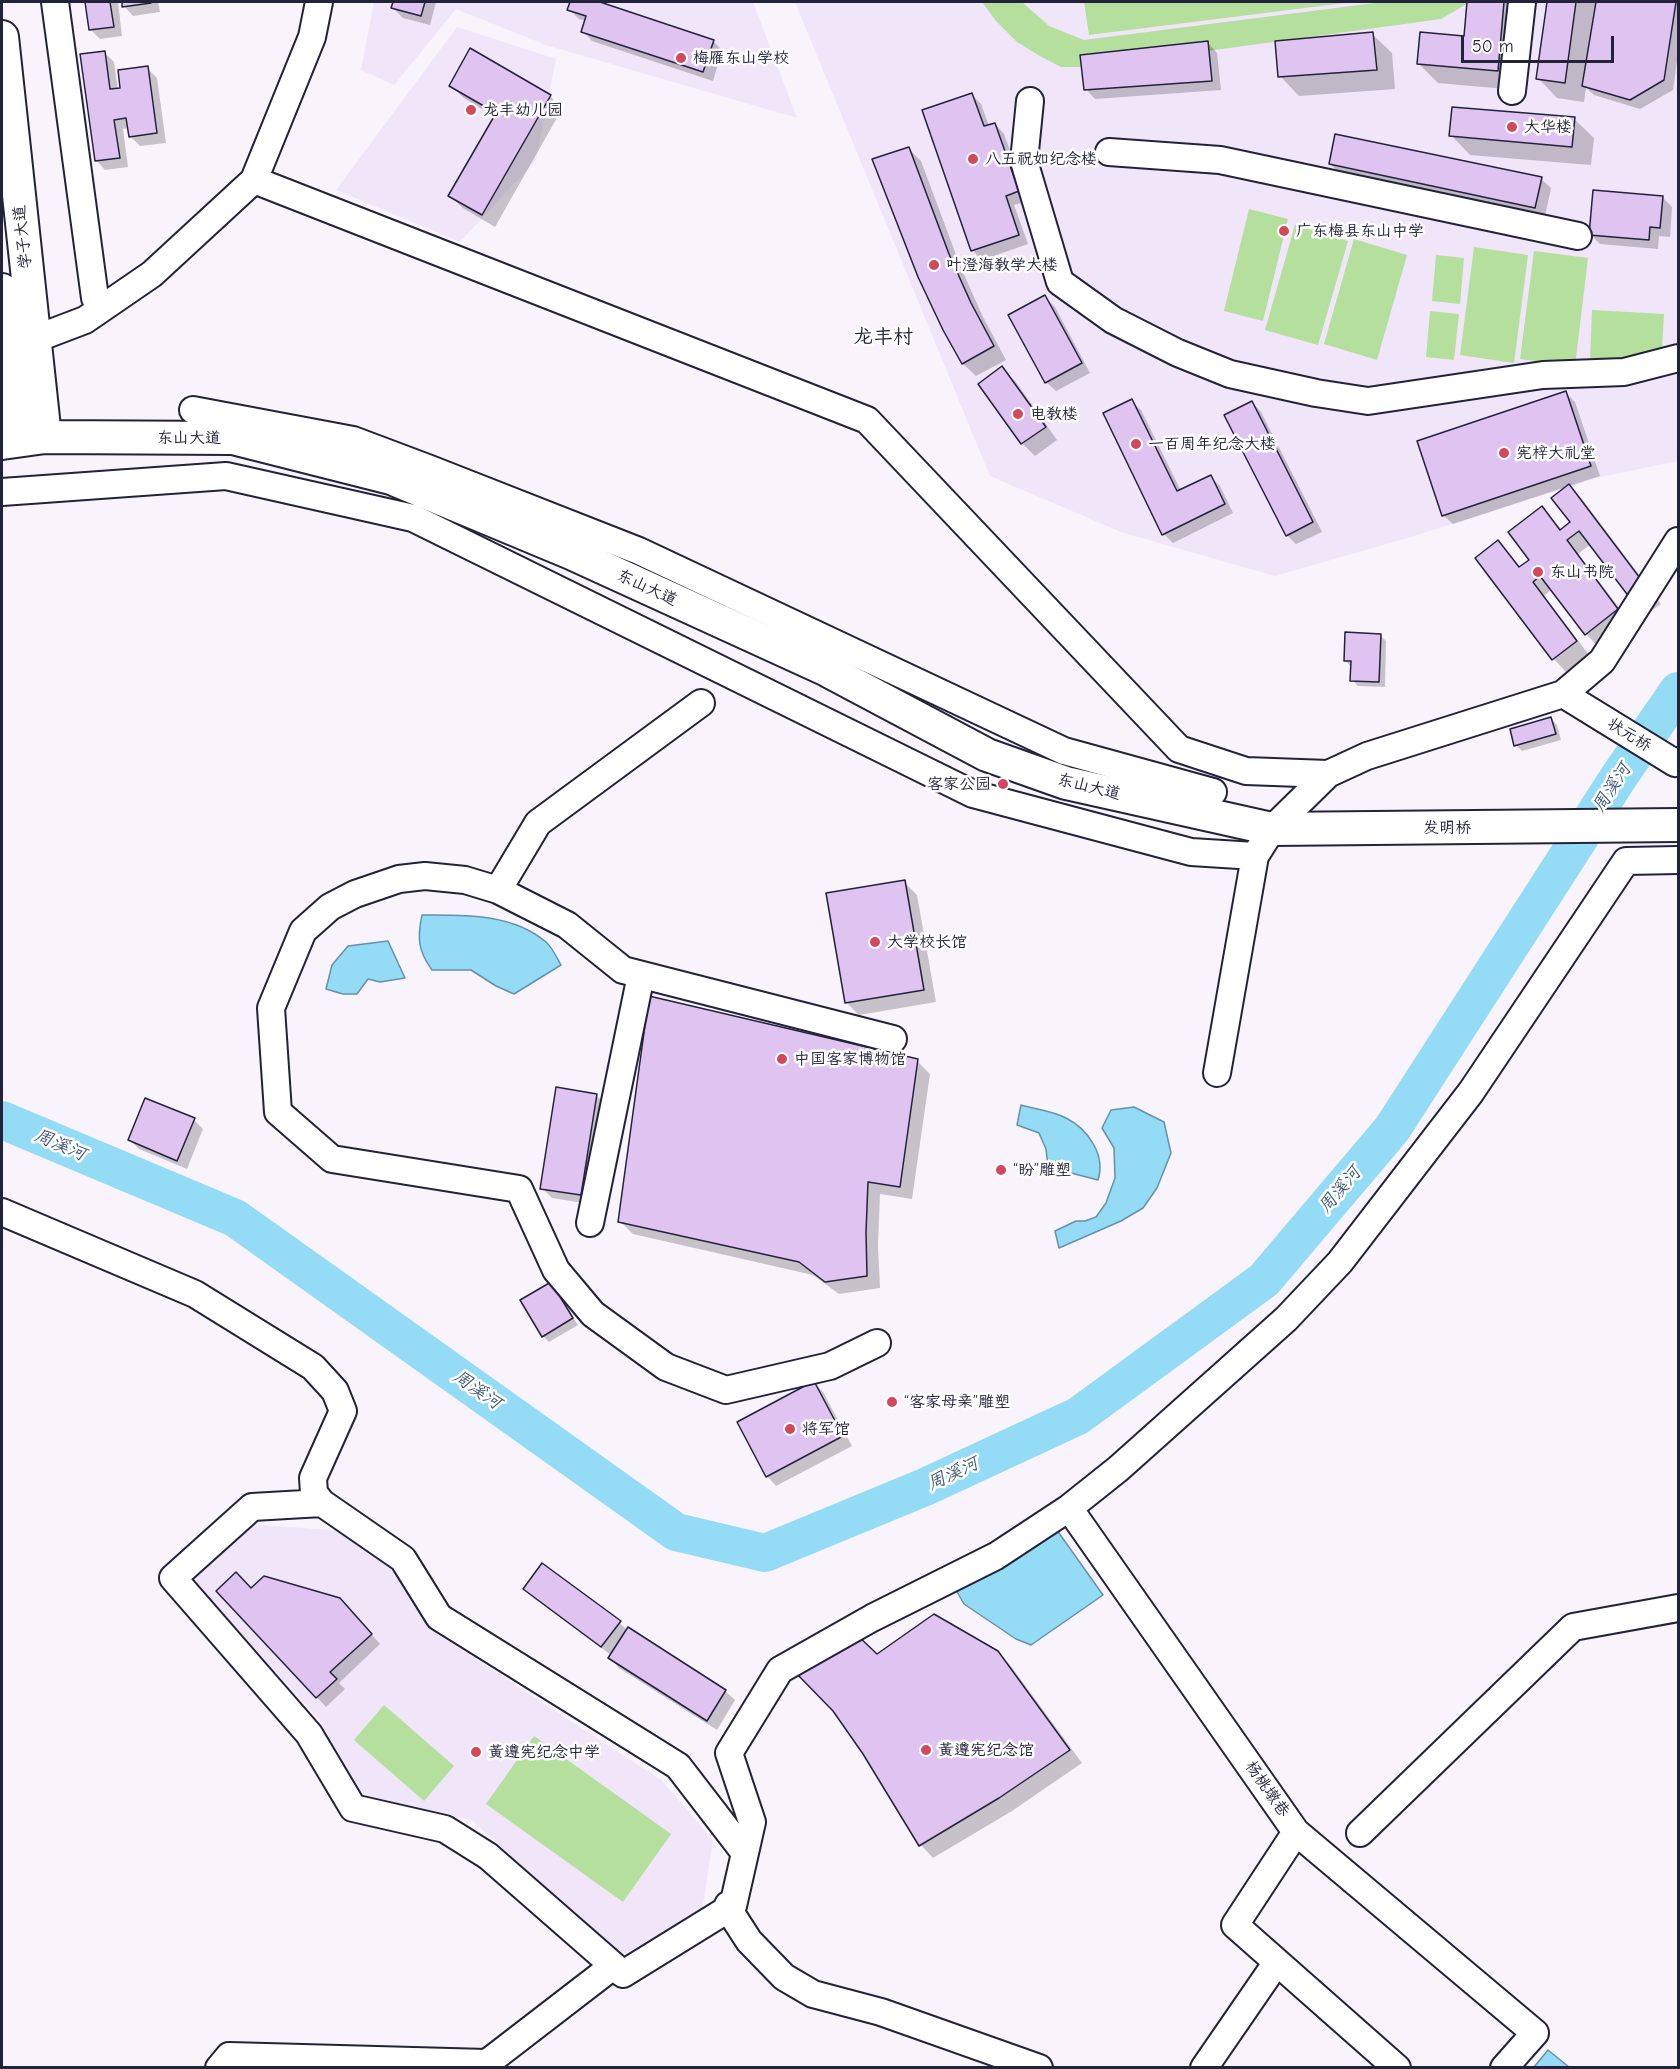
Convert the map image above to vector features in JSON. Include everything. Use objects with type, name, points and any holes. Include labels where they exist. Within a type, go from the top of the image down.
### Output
[{"type":"main road","name":"学子大道","points":[[2,37],[35,339],[22,440]]},
{"type":"main road","points":[[2,290],[22,440]]},
{"type":"main road","name":"东山大道","points":[[22,440],[233,438],[391,478],[571,553],[806,661],[987,755],[1066,783],[1272,830]]},
{"type":"main road","name":"发明桥","points":[[1272,830],[1678,825]]},
{"type":"street","points":[[55,2],[95,298]]},
{"type":"street","points":[[35,339],[86,320],[152,273],[254,180],[312,37],[320,2]]},
{"type":"street","points":[[1512,91],[1522,2]]},
{"type":"street","points":[[1030,101],[1024,160],[1060,282],[1113,320],[1178,353],[1230,374],[1316,393],[1368,401],[1543,375],[1624,372],[1678,358]]},
{"type":"street","points":[[1109,152],[1220,160],[1578,236]]},
{"type":"street","points":[[254,180],[867,420],[1179,749],[1246,771],[1328,774]]},
{"type":"street","points":[[193,410],[353,440],[639,551],[1064,751],[1213,792]]},
{"type":"street","points":[[2,492],[226,476],[413,518],[973,794],[1191,852],[1255,856]]},
{"type":"street","points":[[1217,1073],[1255,856],[1272,830],[1328,774],[1367,756],[1573,700],[1602,661],[1678,541]]},
{"type":"street","name":"状元桥","points":[[1573,700],[1677,762]]},
{"type":"street","points":[[498,890],[538,823],[701,703]]},
{"type":"street","points":[[322,1503],[252,1507],[173,1578],[309,1734],[353,1808],[445,1829],[488,1856],[623,1974],[733,1906],[752,1822],[729,1754],[780,1670],[872,1618],[996,1556],[1070,1508],[1118,1469],[1286,1319],[1340,1262],[1471,1092],[1626,861],[1678,860]]},
{"type":"street","points":[[877,1343],[830,1366],[726,1390],[666,1367],[593,1314],[556,1270],[519,1189],[332,1159],[278,1112],[271,1008],[303,931],[330,907],[355,894],[399,879],[425,876],[465,880],[498,890],[567,925],[623,970],[893,1039]]},
{"type":"street","points":[[590,1223],[641,975]]},
{"type":"street","points":[[2,1212],[195,1294],[314,1367],[335,1391],[343,1411],[313,1478],[314,1492],[322,1503],[403,1559],[439,1617],[678,1766],[745,1853]]},
{"type":"street","name":"杨桃墩巷","points":[[1070,1508],[1296,1832],[1234,1925],[1397,2067]]},
{"type":"street","points":[[1360,1833],[1573,1627],[1678,1608]]},
{"type":"street","points":[[1296,1832],[1535,2033],[1504,2067]]},
{"type":"street","points":[[728,1905],[749,1941],[784,1977],[813,1994],[880,2012],[1039,2067]]},
{"type":"street","points":[[1204,2067],[1277,1962]]},
{"type":"street","points":[[219,2067],[229,2056],[487,2063],[613,1966]]},
{"type":"shaded area","name":"梅雁东山学校","points":[[374,2],[753,2],[797,118],[546,45],[456,9],[394,85],[361,70]]},
{"type":"shaded area","name":"广东梅县东山中学","points":[[795,2],[1678,2],[1678,461],[1600,477],[1411,537],[1275,576],[1121,532],[990,476]]},
{"type":"shaded area","name":"龙丰幼儿园","points":[[457,27],[556,59],[536,160],[460,242],[336,190]]},
{"type":"shaded area","name":"黄遵宪纪念中学","points":[[246,1524],[360,1532],[388,1557],[413,1593],[428,1628],[661,1780],[713,1840],[701,1917],[620,1957],[472,1820],[378,1803],[345,1782],[323,1724],[192,1579]]},
{"type":"green space","points":[[982,2],[1022,2],[1049,26],[1084,40],[1383,2],[1470,2],[1441,19],[1091,67],[1061,67],[1017,42],[996,21]]},
{"type":"green space","points":[[1084,2],[1353,2],[1089,35]]},
{"type":"green space","points":[[1249,209],[1288,219],[1263,321],[1224,311]]},
{"type":"green space","points":[[1295,225],[1348,241],[1318,345],[1265,330]]},
{"type":"green space","points":[[1354,239],[1407,255],[1377,360],[1324,344]]},
{"type":"green space","points":[[1474,247],[1528,255],[1514,363],[1460,355]]},
{"type":"green space","points":[[1534,251],[1588,258],[1575,366],[1520,359]]},
{"type":"green space","points":[[1436,255],[1464,258],[1460,304],[1432,301]]},
{"type":"green space","points":[[1592,310],[1664,314],[1661,366],[1590,362]]},
{"type":"green space","points":[[1430,311],[1459,314],[1454,360],[1426,357]]},
{"type":"green space","points":[[384,1705],[454,1766],[424,1801],[354,1740]]},
{"type":"green space","points":[[534,1736],[671,1834],[623,1902],[486,1804]]},
{"type":"water","points":[[422,915],[470,916],[503,921],[518,926],[546,942],[561,965],[514,994],[471,970],[432,970],[421,950],[419,931]]},
{"type":"water","points":[[388,941],[405,978],[380,982],[368,979],[357,994],[343,994],[326,989],[332,965],[348,946]]},
{"type":"water","points":[[1021,1105],[1061,1116],[1081,1129],[1097,1152],[1100,1171],[1098,1180],[1048,1167],[1046,1149],[1039,1133],[1017,1125]]},
{"type":"water","points":[[1134,1107],[1164,1122],[1171,1153],[1157,1188],[1143,1208],[1121,1221],[1059,1248],[1055,1231],[1076,1221],[1096,1217],[1106,1203],[1115,1178],[1114,1148],[1102,1128],[1111,1110]]},
{"type":"water","points":[[1054,1526],[1103,1595],[1031,1645],[1016,1639],[964,1604],[956,1590]]},
{"type":"water","points":[[1548,2050],[1569,2067],[1534,2067]]},
{"type":"building","points":[[85,2],[110,2],[114,27],[89,30]]},
{"type":"building","points":[[122,2],[151,2],[151,3],[122,7]]},
{"type":"building","points":[[393,2],[425,2],[421,16],[391,8]]},
{"type":"building","points":[[570,2],[600,2],[714,40],[703,72],[581,32],[586,16],[567,10]]},
{"type":"building","points":[[1467,2],[1504,2],[1498,71],[1417,64],[1420,32],[1464,36]]},
{"type":"building","points":[[1547,2],[1576,2],[1565,83],[1536,79]]},
{"type":"building","points":[[1596,2],[1676,2],[1664,80],[1630,100],[1582,86]]},
{"type":"building","points":[[1373,32],[1377,70],[1278,77],[1275,41]]},
{"type":"building","points":[[1208,41],[1212,81],[1084,90],[1080,55]]},
{"type":"building","points":[[470,48],[551,95],[482,215],[448,196],[496,113],[449,86]]},
{"type":"building","points":[[105,51],[110,89],[120,88],[118,70],[148,66],[157,133],[129,137],[126,118],[114,120],[120,158],[95,161],[80,54]]},
{"type":"building","name":"八五祝如纪念楼","points":[[972,93],[984,126],[995,123],[1019,191],[1006,196],[1019,235],[971,251],[922,110]]},
{"type":"building","name":"大华楼","points":[[1452,107],[1575,117],[1572,147],[1449,136]]},
{"type":"building","points":[[1335,134],[1542,177],[1535,208],[1329,164]]},
{"type":"building","name":"叶澄海教学大楼","points":[[909,147],[949,254],[994,346],[962,364],[918,277],[872,159]]},
{"type":"building","points":[[1593,190],[1663,196],[1660,228],[1650,227],[1649,240],[1589,235]]},
{"type":"building","points":[[1045,295],[1082,363],[1045,383],[1008,315]]},
{"type":"building","name":"电教楼","points":[[1002,366],[1046,427],[1021,444],[978,384]]},
{"type":"building","name":"宪梓大礼堂","points":[[1566,391],[1591,466],[1442,516],[1417,441]]},
{"type":"building","name":"一百周年纪念大楼","points":[[1132,399],[1177,491],[1211,475],[1225,504],[1162,535],[1103,413]]},
{"type":"building","points":[[1252,401],[1313,522],[1286,536],[1224,415]]},
{"type":"building","name":"东山书院","points":[[1569,484],[1649,590],[1633,602],[1579,531],[1567,540],[1618,609],[1585,635],[1540,576],[1533,582],[1577,641],[1552,660],[1475,558],[1498,540],[1519,567],[1529,560],[1508,532],[1542,506],[1560,530],[1570,522],[1551,498]]},
{"type":"building","points":[[1345,632],[1381,634],[1379,682],[1350,681],[1351,661],[1344,661]]},
{"type":"building","points":[[1551,717],[1556,734],[1514,746],[1510,729]]},
{"type":"building","name":"大学校长馆","points":[[905,880],[924,990],[845,1003],[826,893]]},
{"type":"building","points":[[649,996],[918,1059],[900,1187],[868,1182],[867,1276],[825,1282],[799,1262],[618,1222]]},
{"type":"building","points":[[556,1087],[597,1094],[581,1195],[540,1189]]},
{"type":"building","points":[[145,1098],[195,1118],[177,1161],[128,1140]]},
{"type":"building","points":[[551,1282],[573,1318],[542,1337],[520,1300]]},
{"type":"building","name":"将军馆","points":[[814,1381],[843,1436],[766,1477],[737,1422]]},
{"type":"building","points":[[542,1563],[621,1621],[601,1647],[523,1589]]},
{"type":"building","points":[[236,1572],[251,1588],[264,1576],[340,1598],[372,1634],[330,1672],[337,1679],[316,1698],[216,1591]]},
{"type":"building","points":[[934,1614],[998,1651],[1070,1750],[999,1798],[919,1846],[863,1754],[833,1711],[795,1672],[856,1634],[877,1654]]},
{"type":"building","points":[[628,1627],[726,1690],[707,1721],[608,1658]]},
{"type":"waterway","name":"周溪河","points":[[2,1120],[235,1218],[676,1532],[765,1553],[925,1487],[1078,1416],[1264,1280],[1392,1129],[1620,775],[1678,691]]},
{"type":"place","name":"梅雁东山学校","points":[[681,58]]},
{"type":"place","name":"龙丰幼儿园","points":[[471,110]]},
{"type":"place","name":"大华楼","points":[[1512,127]]},
{"type":"place","name":"八五祝如纪念楼","points":[[973,159]]},
{"type":"place","name":"广东梅县东山中学","points":[[1284,231]]},
{"type":"place","name":"叶澄海教学大楼","points":[[934,265]]},
{"type":"place","name":"电教楼","points":[[1018,414]]},
{"type":"place","name":"一百周年纪念大楼","points":[[1136,444]]},
{"type":"place","name":"宪梓大礼堂","points":[[1504,453]]},
{"type":"place","name":"东山书院","points":[[1538,572]]},
{"type":"place","name":"客家公园","points":[[1003,784]]},
{"type":"place","name":"大学校长馆","points":[[875,942]]},
{"type":"place","name":"中国客家博物馆","points":[[782,1059]]},
{"type":"place","name":"“盼”雕塑","points":[[1001,1170]]},
{"type":"place","name":"“客家母亲”雕塑","points":[[892,1402]]},
{"type":"place","name":"将军馆","points":[[790,1429]]},
{"type":"place","name":"黄遵宪纪念馆","points":[[926,1750]]},
{"type":"place","name":"黄遵宪纪念中学","points":[[476,1752]]},
{"type":"district","name":"龙丰村","points":[[883,337]]}]
